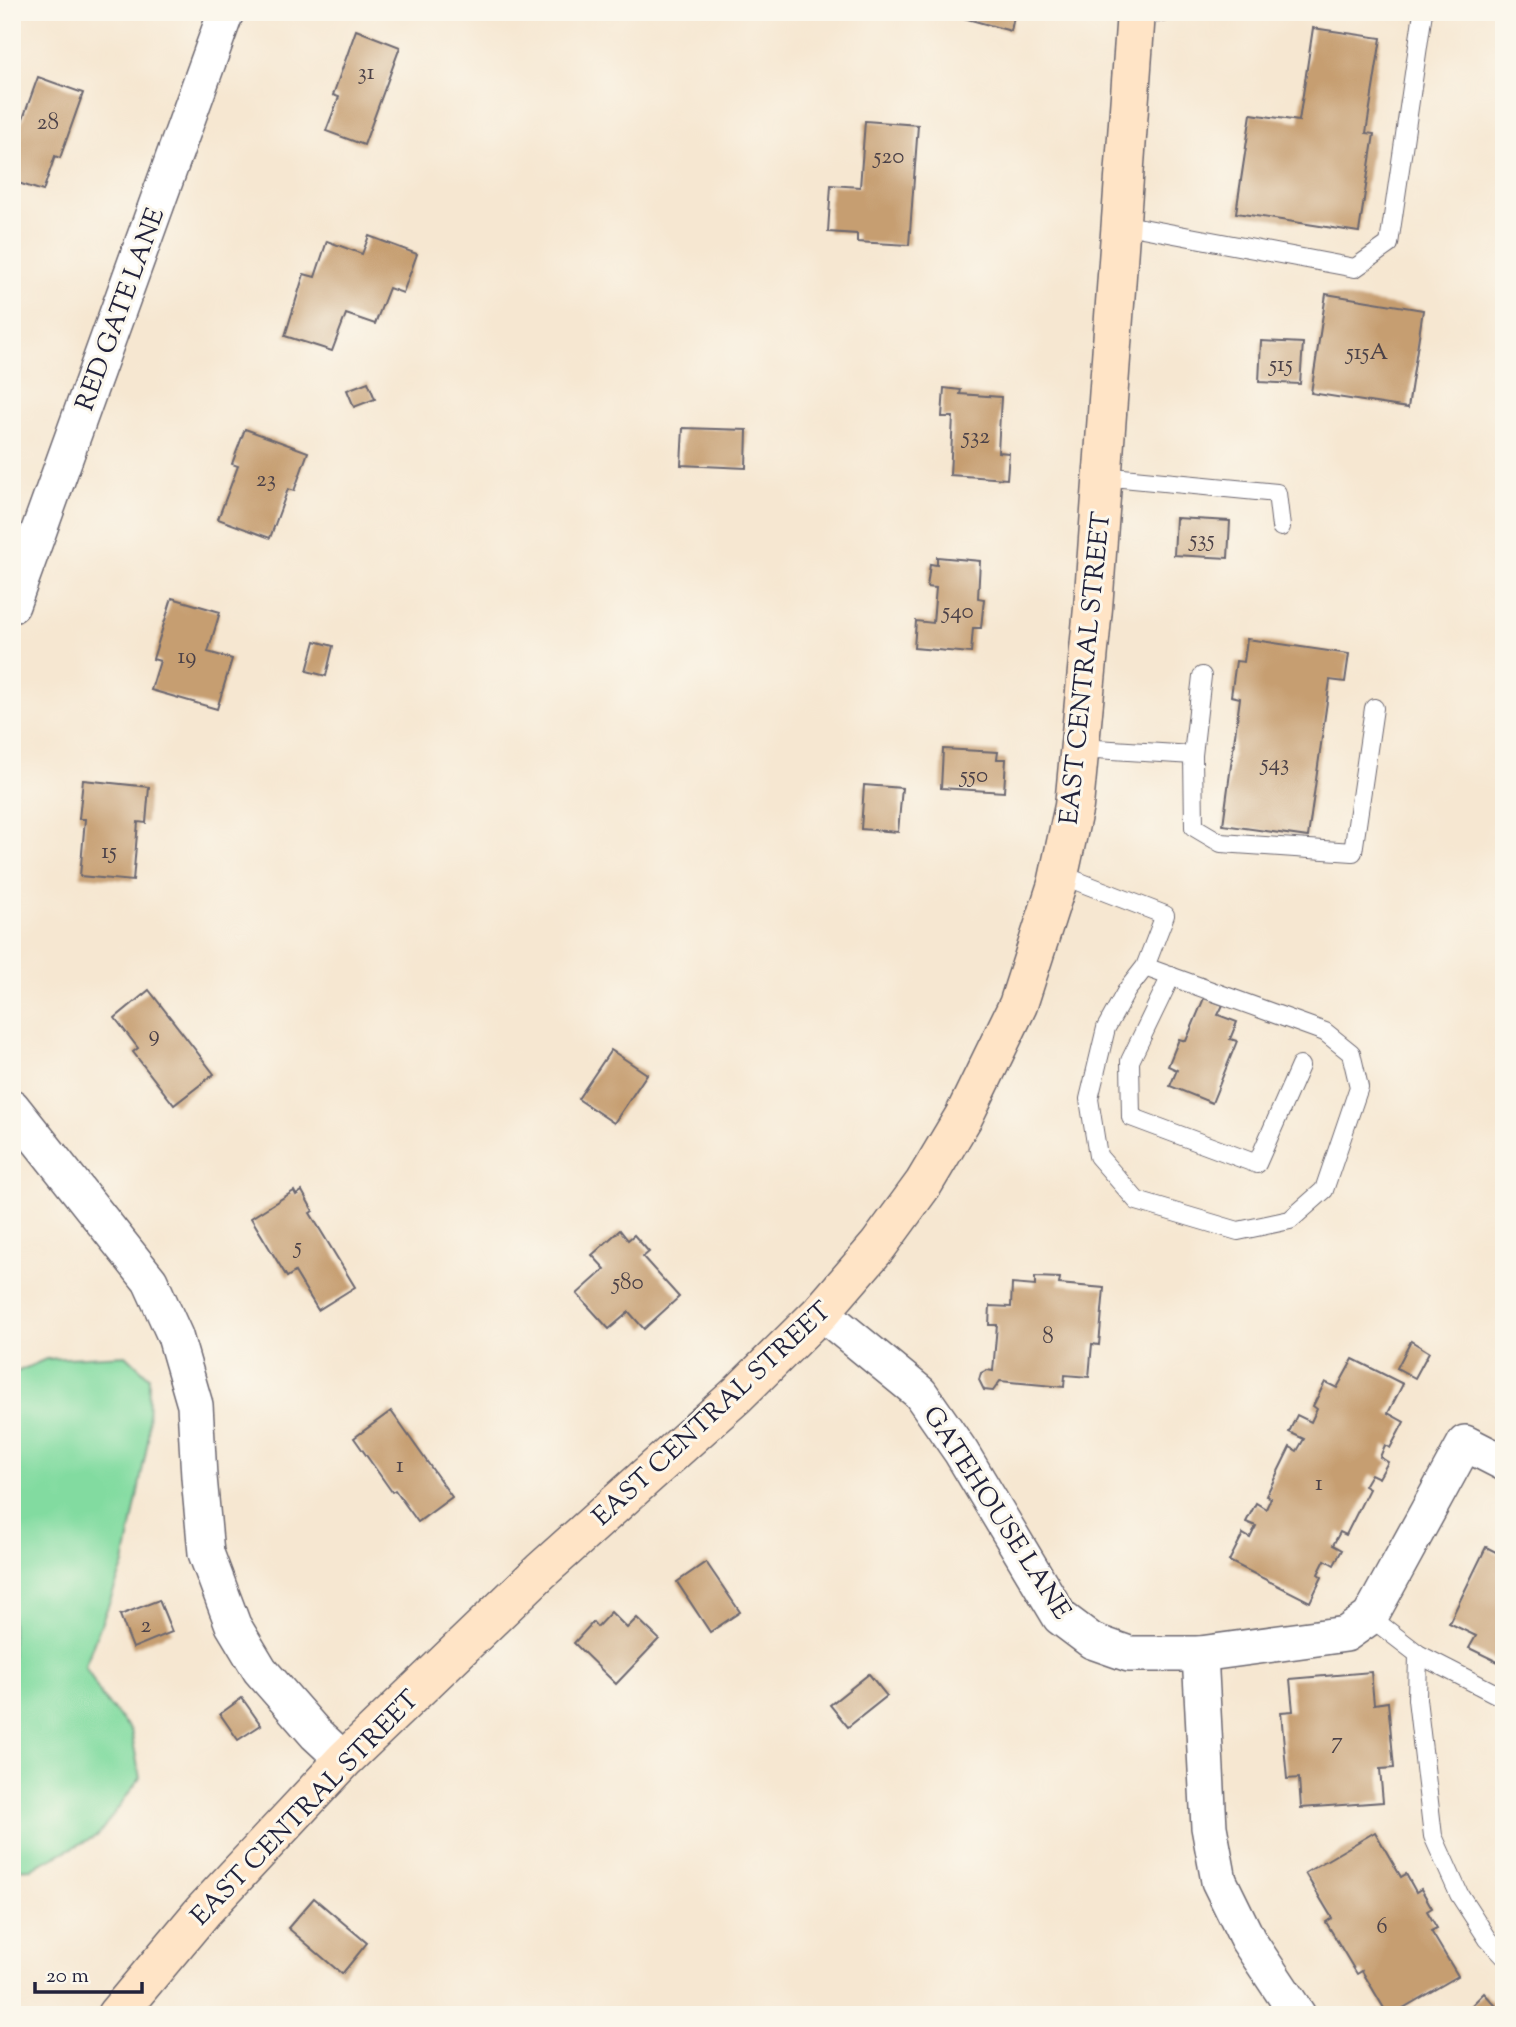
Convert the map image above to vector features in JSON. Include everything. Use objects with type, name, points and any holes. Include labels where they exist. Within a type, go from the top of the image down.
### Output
[{"type":"main road","name":"EAST CENTRAL STREET","points":[[116,2015],[203,1911],[344,1760],[541,1571],[737,1395],[821,1312],[878,1246],[924,1183],[964,1116],[1018,1005],[1059,874],[1074,806],[1121,224],[1146,13]]},
{"type":"street","name":"RED GATE LANE","points":[[12,606],[26,521],[226,12]]},
{"type":"street","points":[[12,1107],[150,1281],[175,1336],[195,1405],[206,1553],[233,1625],[260,1670],[316,1734],[344,1760]]},
{"type":"street","name":"GATEHOUSE LANE","points":[[821,1312],[920,1393],[961,1452],[1060,1617],[1092,1641],[1129,1654],[1200,1654],[1346,1634],[1370,1617]]},
{"type":"street","points":[[1370,1617],[1465,1443],[1504,1463]]},
{"type":"street","points":[[1200,1654],[1209,1827],[1219,1881],[1248,1940],[1298,2015]]},
{"type":"lane","points":[[1121,224],[1355,268],[1389,244],[1423,12]]},
{"type":"lane","points":[[1102,476],[1277,493],[1281,527]]},
{"type":"lane","points":[[1202,676],[1193,755],[1194,827],[1222,843],[1353,852],[1374,708]]},
{"type":"lane","points":[[1080,748],[1193,755]]},
{"type":"lane","points":[[1059,874],[1165,915],[1145,967],[1126,990],[1106,1028],[1089,1099],[1098,1156],[1137,1201],[1238,1231],[1290,1220],[1324,1190],[1359,1087],[1351,1053],[1325,1032],[1145,967]]},
{"type":"lane","points":[[1171,976],[1130,1061],[1131,1117],[1257,1164],[1300,1066]]},
{"type":"lane","points":[[1370,1617],[1418,1654],[1504,1698]]},
{"type":"lane","points":[[1418,1654],[1417,1699],[1433,1836],[1459,1894],[1488,1940],[1504,1956]]},
{"type":"green space","points":[[126,1355],[149,1377],[148,1441],[124,1564],[85,1666],[102,1697],[131,1730],[140,1778],[98,1835],[32,1868],[12,1869],[12,1374],[46,1359]]},
{"type":"building","points":[[942,12],[1015,12],[1011,31]]},
{"type":"building","points":[[1313,28],[1381,38],[1366,133],[1374,134],[1359,232],[1236,213],[1251,114],[1299,121]]},
{"type":"building","points":[[356,30],[400,47],[364,145],[326,131],[339,97],[333,95]]},
{"type":"building","points":[[38,77],[83,93],[60,158],[55,156],[43,191],[12,181],[12,149]]},
{"type":"building","points":[[865,121],[918,125],[909,245],[857,242],[857,234],[828,232],[831,185],[860,187]]},
{"type":"building","points":[[369,236],[417,254],[403,293],[389,288],[375,324],[346,314],[332,351],[285,336],[304,274],[315,277],[327,241],[362,254]]},
{"type":"building","points":[[1326,294],[1423,310],[1408,408],[1311,393]]},
{"type":"building","points":[[1261,341],[1303,343],[1300,384],[1259,382]]},
{"type":"building","points":[[368,382],[375,399],[354,407],[347,390]]},
{"type":"building","points":[[944,388],[961,390],[960,394],[1001,397],[998,452],[1009,453],[1007,479],[950,475],[953,417],[942,417]]},
{"type":"building","points":[[683,428],[747,430],[746,468],[681,465]]},
{"type":"building","points":[[245,429],[308,452],[294,491],[288,489],[270,538],[218,519],[238,466],[232,464]]},
{"type":"building","points":[[1176,518],[1230,521],[1228,558],[1174,555]]},
{"type":"building","points":[[937,557],[980,561],[978,598],[984,599],[981,628],[973,628],[971,653],[914,648],[916,621],[933,623],[936,588],[927,587],[930,564],[937,565]]},
{"type":"building","points":[[172,598],[220,612],[208,652],[232,659],[217,709],[151,690],[160,661],[153,659]]},
{"type":"building","points":[[1247,639],[1349,654],[1345,682],[1330,680],[1308,837],[1223,825],[1240,698],[1231,696],[1236,661],[1244,662]]},
{"type":"building","points":[[315,641],[333,646],[326,676],[307,671]]},
{"type":"building","points":[[943,749],[998,752],[997,759],[1006,759],[1004,792],[941,788]]},
{"type":"building","points":[[83,780],[149,787],[146,823],[138,822],[133,881],[80,876],[85,819],[79,819]]},
{"type":"building","points":[[864,785],[902,788],[898,832],[861,829]]},
{"type":"building","points":[[149,990],[214,1074],[174,1105],[133,1052],[138,1048],[115,1018]]},
{"type":"building","points":[[1204,998],[1223,1005],[1218,1015],[1237,1022],[1230,1039],[1237,1041],[1212,1103],[1170,1086],[1177,1070],[1168,1066],[1179,1039],[1186,1041]]},
{"type":"building","points":[[611,1050],[647,1074],[614,1123],[578,1099]]},
{"type":"building","points":[[294,1191],[296,1195],[302,1191],[313,1211],[310,1213],[355,1287],[318,1310],[295,1272],[287,1277],[251,1218]]},
{"type":"building","points":[[620,1230],[628,1240],[634,1235],[649,1252],[643,1257],[679,1297],[644,1329],[629,1312],[609,1329],[577,1294],[605,1269],[592,1255]]},
{"type":"building","points":[[1035,1277],[1060,1278],[1059,1284],[1104,1288],[1099,1345],[1092,1344],[1089,1377],[1065,1375],[1064,1387],[1000,1381],[993,1391],[984,1390],[979,1380],[981,1373],[993,1371],[997,1325],[989,1325],[990,1306],[1011,1307],[1012,1284],[1035,1286]]},
{"type":"building","points":[[1411,1341],[1429,1352],[1415,1378],[1397,1368]]},
{"type":"building","points":[[1353,1359],[1403,1384],[1388,1413],[1404,1422],[1390,1448],[1385,1445],[1380,1457],[1388,1462],[1379,1478],[1371,1474],[1364,1486],[1369,1489],[1346,1535],[1340,1532],[1333,1545],[1342,1550],[1334,1565],[1325,1560],[1318,1574],[1322,1577],[1310,1602],[1229,1561],[1243,1534],[1250,1538],[1256,1526],[1246,1522],[1256,1503],[1266,1509],[1271,1498],[1266,1496],[1290,1447],[1297,1451],[1304,1439],[1289,1432],[1297,1415],[1311,1422],[1317,1409],[1313,1406],[1325,1382],[1337,1388]]},
{"type":"building","points":[[391,1411],[452,1497],[418,1522],[395,1490],[392,1492],[354,1438]]},
{"type":"building","points":[[1486,1547],[1504,1556],[1504,1665],[1469,1648],[1476,1636],[1449,1623]]},
{"type":"building","points":[[706,1562],[740,1612],[710,1632],[677,1582]]},
{"type":"building","points":[[159,1600],[172,1632],[133,1648],[120,1615]]},
{"type":"building","points":[[611,1612],[627,1628],[637,1618],[659,1639],[616,1684],[574,1643],[593,1622],[597,1627]]},
{"type":"building","points":[[1371,1672],[1374,1704],[1388,1702],[1394,1768],[1380,1769],[1383,1802],[1301,1808],[1299,1778],[1287,1779],[1281,1712],[1293,1711],[1290,1679]]},
{"type":"building","points":[[869,1674],[887,1696],[848,1727],[830,1705]]},
{"type":"building","points":[[242,1698],[261,1725],[238,1740],[220,1714]]},
{"type":"building","points":[[1375,1832],[1401,1877],[1406,1874],[1416,1892],[1421,1889],[1432,1908],[1427,1911],[1437,1928],[1431,1931],[1458,1976],[1391,2015],[1388,2015],[1362,1971],[1357,1974],[1326,1922],[1332,1918],[1305,1873]]},
{"type":"building","points":[[314,1898],[367,1943],[342,1974],[288,1928]]},
{"type":"building","points":[[1484,1993],[1504,2015],[1462,2015]]}]
